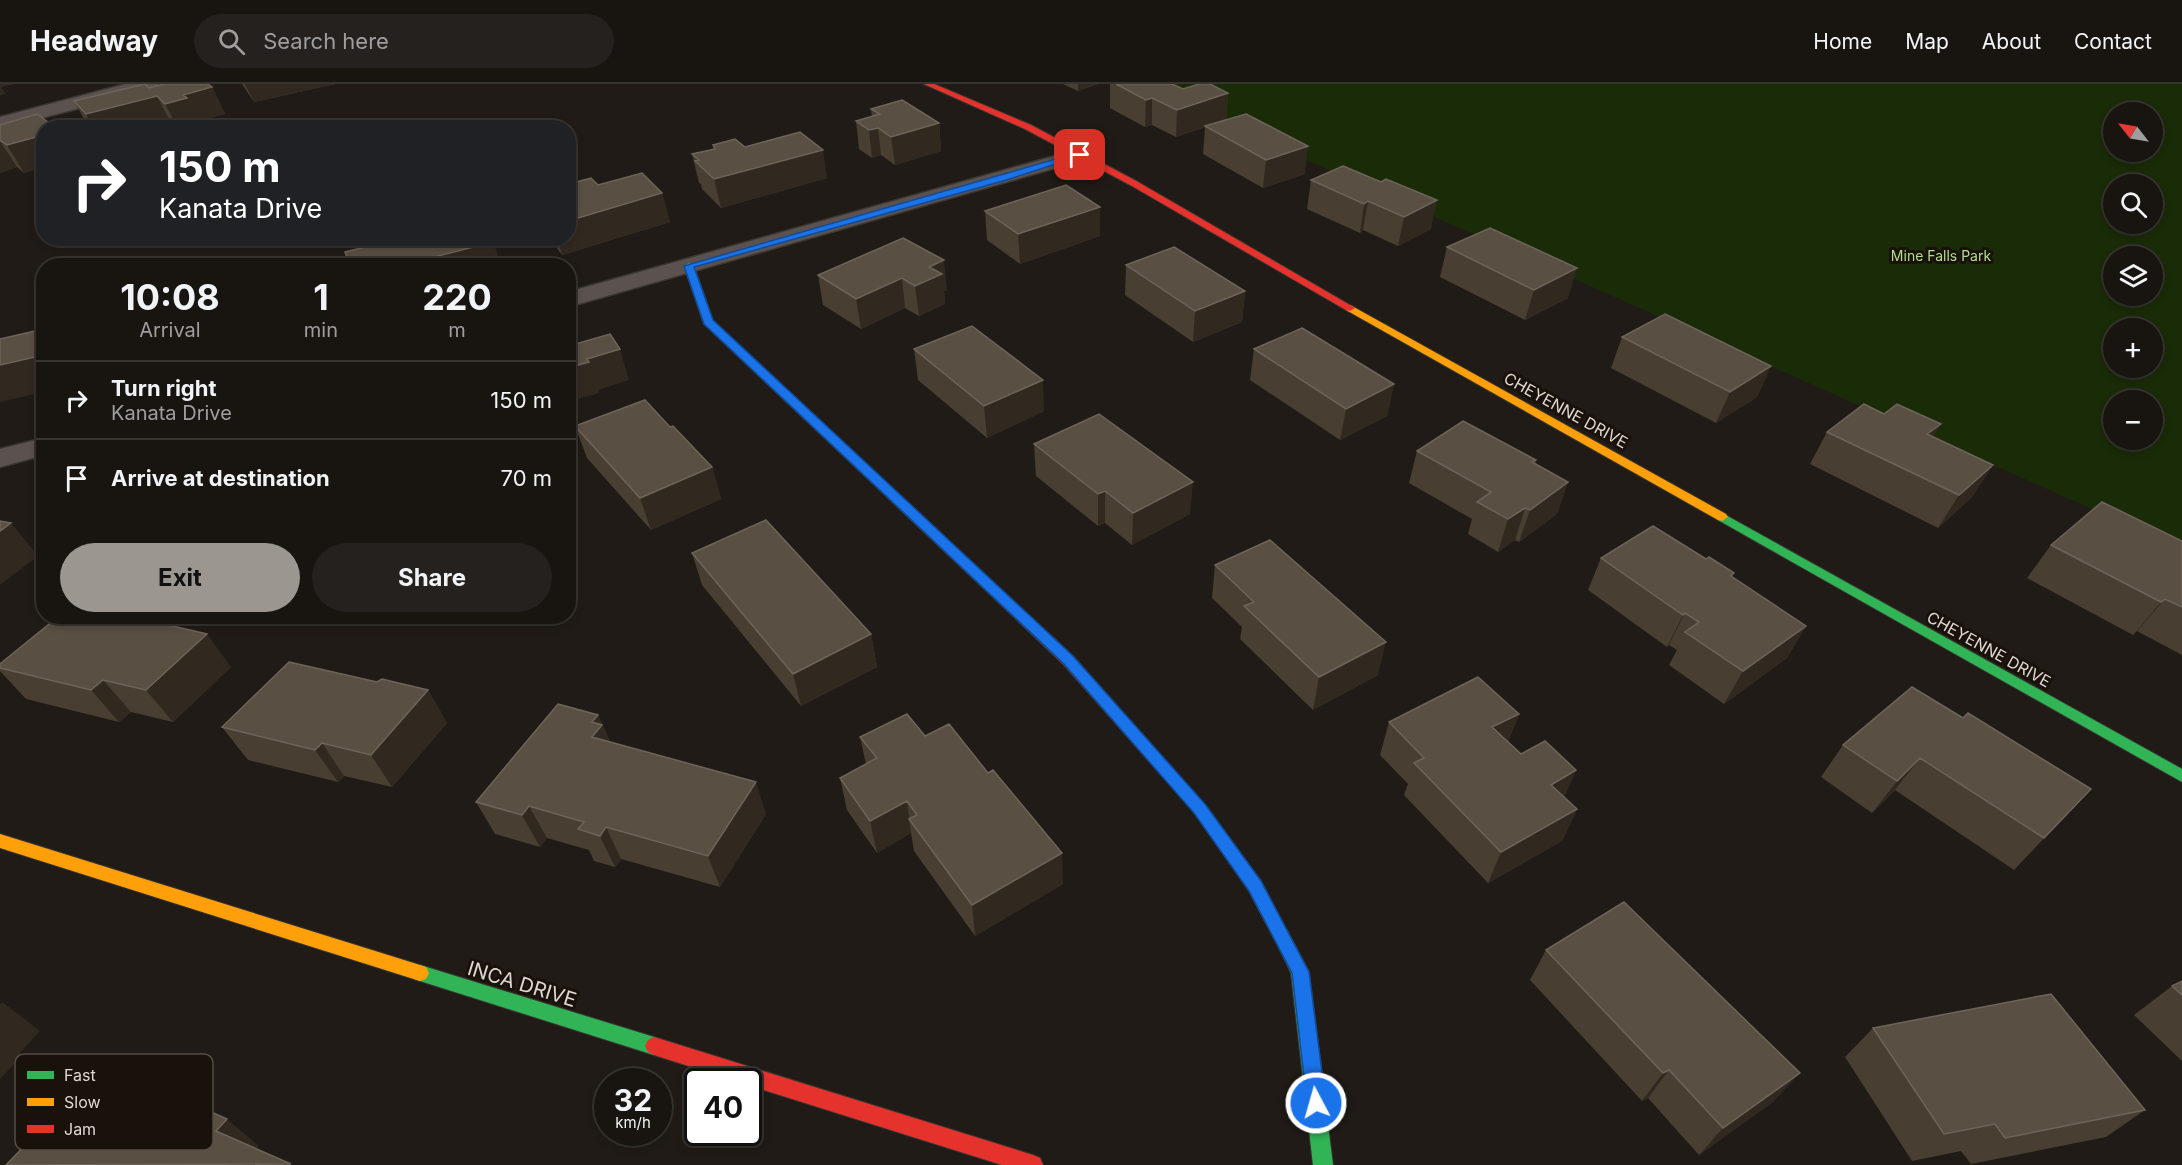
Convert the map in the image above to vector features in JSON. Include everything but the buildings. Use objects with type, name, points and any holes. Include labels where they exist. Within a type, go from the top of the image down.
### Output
[{"type":"street","points":[[0,123],[150,84]]},
{"type":"street","name":"CHEYENNE DRIVE","points":[[928,84],[1004,116],[1080,155],[2182,776]]},
{"type":"street","points":[[576,298],[989,183],[1080,155]]},
{"type":"street","points":[[689,266],[708,322],[1068,660],[1200,809],[1255,886],[1300,972],[1323,1165]]},
{"type":"street","points":[[0,458],[36,448]]},
{"type":"street","name":"INCA DRIVE","points":[[0,841],[1033,1165]]},
{"type":"green space","name":"Mine Falls Park","points":[[1135,84],[2182,84],[2182,549]]},
{"type":"traffic: fast","points":[[689,266],[708,322],[1002,598]]},
{"type":"traffic: fast","points":[[1722,517],[2182,776]]},
{"type":"traffic: fast","points":[[1282,937],[1300,972],[1323,1165]]},
{"type":"traffic: fast","points":[[420,973],[654,1046]]},
{"type":"traffic: slow","points":[[1350,308],[1722,517]]},
{"type":"traffic: slow","points":[[0,841],[420,973]]},
{"type":"traffic: jam","points":[[928,84],[1028,127],[1135,184],[1350,308]]},
{"type":"traffic: jam","points":[[1002,598],[1068,660],[1200,809],[1255,886],[1282,937]]},
{"type":"traffic: jam","points":[[654,1046],[1033,1165]]},
{"type":"route","points":[[1080,155],[689,266],[708,322],[1068,660],[1200,809],[1255,886],[1300,972],[1316,1103]]}]
